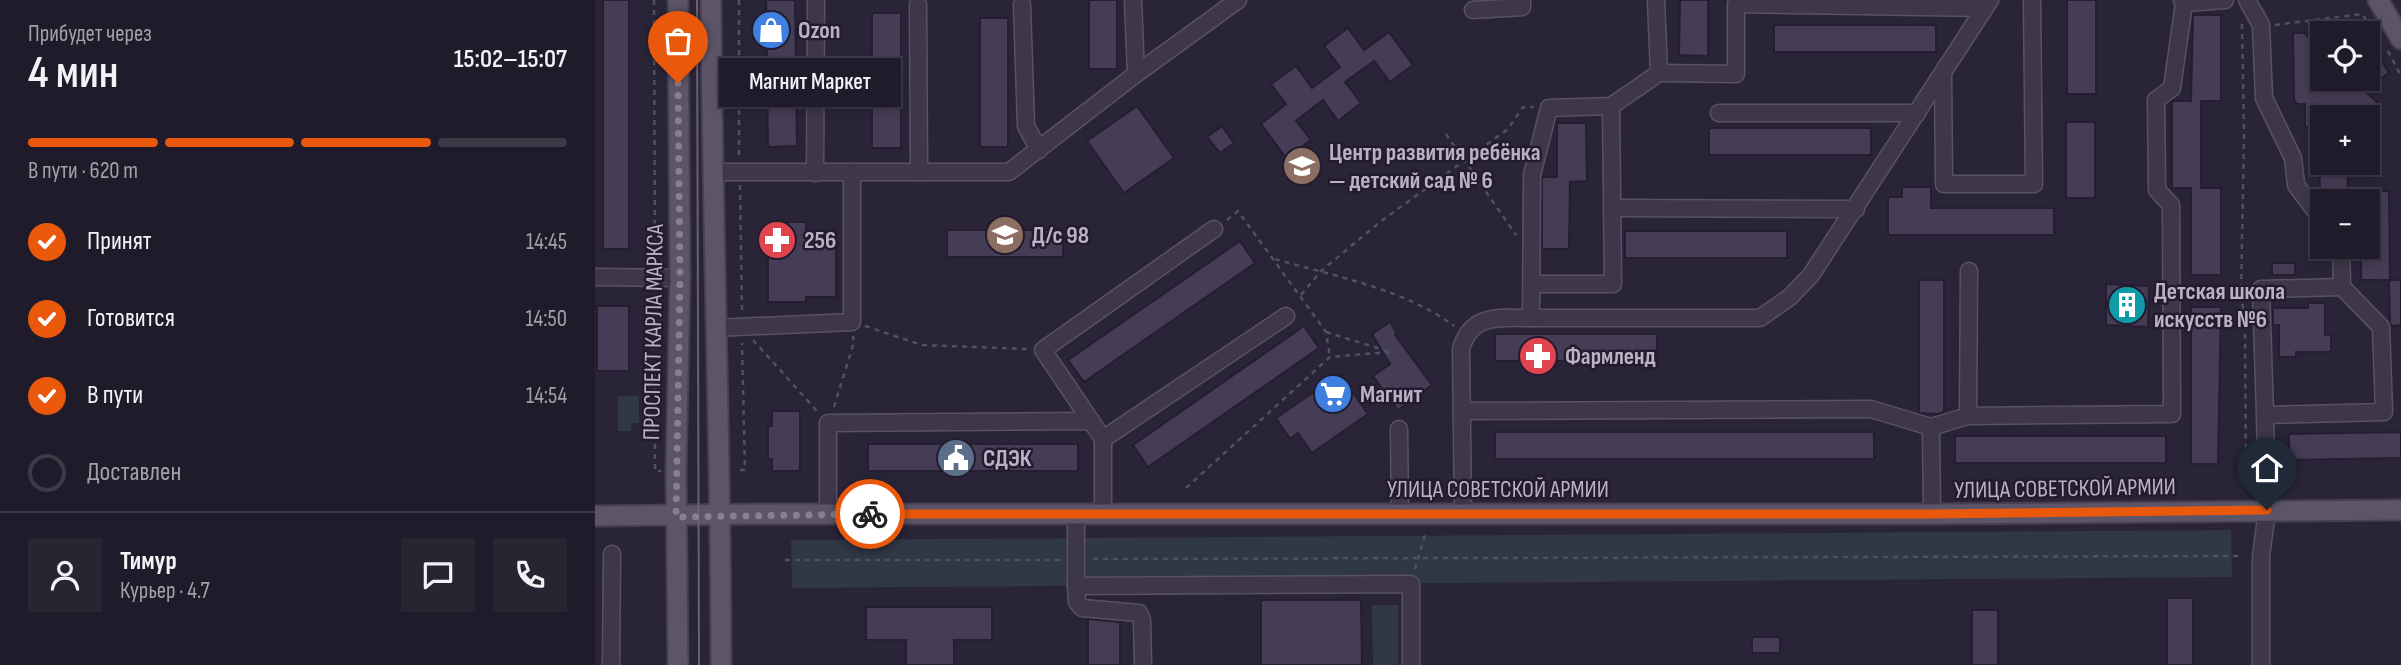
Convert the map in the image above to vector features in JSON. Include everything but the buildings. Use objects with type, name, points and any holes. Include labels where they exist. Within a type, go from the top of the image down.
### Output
[{"type":"main road","name":"ПРОСПЕКТ КАРЛА МАРКСА","points":[[678,0],[678,665]]},
{"type":"main road","points":[[711,0],[721,665]]},
{"type":"main road","points":[[2378,0],[2401,39]]},
{"type":"main road","name":"УЛИЦА СОВЕТСКОЙ АРМИИ","points":[[595,516],[1932,514],[2401,510]]},
{"type":"lane","points":[[815,173],[816,0]]},
{"type":"lane","points":[[1133,0],[1136,74]]},
{"type":"lane","points":[[712,172],[1009,172],[1238,0]]},
{"type":"lane","points":[[1473,10],[1522,7],[1522,0]]},
{"type":"lane","points":[[1656,0],[1659,73]]},
{"type":"lane","points":[[1943,73],[1944,184],[2034,184],[2032,0]]},
{"type":"lane","points":[[1462,411],[1871,409],[1931,427],[1968,416],[2172,414],[2171,205],[2157,190],[2156,100],[2172,88],[2183,2],[2225,0]]},
{"type":"lane","points":[[2247,0],[2261,25],[2264,98],[2293,158],[2296,185],[2310,204]]},
{"type":"lane","points":[[1531,318],[1532,175],[1549,108],[1611,106],[1659,73],[1736,74],[1736,2],[1987,4]]},
{"type":"lane","points":[[1463,514],[1461,349],[1465,335],[1479,322],[1495,317],[1760,318],[1790,297],[1811,275],[1987,4]]},
{"type":"lane","points":[[918,5],[919,172]]},
{"type":"lane","points":[[1022,5],[1026,126],[1039,150]]},
{"type":"lane","points":[[1533,284],[1613,284],[1611,106]]},
{"type":"lane","points":[[1719,113],[1917,113]]},
{"type":"lane","points":[[715,328],[852,322],[852,174]]},
{"type":"lane","points":[[1612,208],[1856,209]]},
{"type":"lane","points":[[1103,514],[1103,439],[1043,350],[1215,229]]},
{"type":"lane","points":[[2265,415],[2384,412],[2382,327],[2342,288],[2341,259]]},
{"type":"lane","points":[[1968,416],[1969,271]]},
{"type":"lane","points":[[595,277],[680,278]]},
{"type":"lane","points":[[2261,665],[2261,556],[2267,510],[2261,289],[2342,288]]},
{"type":"lane","points":[[1103,439],[1286,316]]},
{"type":"lane","points":[[828,514],[828,424],[1091,421]]},
{"type":"lane","points":[[1931,427],[1932,514]]},
{"type":"lane","points":[[1399,429],[1400,514]]},
{"type":"lane","points":[[1076,514],[1077,602],[1082,608],[1139,613],[1142,620],[1143,665]]},
{"type":"lane","points":[[611,665],[612,554]]},
{"type":"lane","points":[[1076,586],[1411,584],[1411,665]]},
{"type":"path","points":[[654,0],[655,471],[661,471]]},
{"type":"path","points":[[739,0],[739,172],[745,470],[740,470]]},
{"type":"path","points":[[2283,24],[2362,14],[2393,59],[2401,76]]},
{"type":"path","points":[[2242,21],[2244,136],[2241,293],[2245,324],[2246,486]]},
{"type":"path","points":[[1301,295],[1320,272],[1380,222],[1508,130],[1523,107],[1549,108]]},
{"type":"path","points":[[1446,134],[1533,259]]},
{"type":"path","points":[[1238,211],[1326,332],[1329,357]]},
{"type":"path","points":[[1275,259],[1358,280],[1440,316],[1465,335]]},
{"type":"path","points":[[828,424],[854,342],[852,322],[922,345],[1043,350]]},
{"type":"path","points":[[742,328],[828,424]]},
{"type":"path","points":[[1186,488],[1329,357],[1389,352],[1326,332]]},
{"type":"path","points":[[1411,584],[1426,532]]},
{"type":"path","points":[[785,560],[2241,556]]},
{"type":"shaded area","points":[[618,396],[639,396],[639,423],[631,423],[631,431],[618,431]]},
{"type":"shaded area","points":[[2231,530],[2232,577],[792,588],[791,540]]},
{"type":"shaded area","points":[[1372,605],[1398,605],[1398,665],[1373,665]]},
{"type":"tram line","points":[[697,0],[699,665]]},
{"type":"way so far","points":[[678,83],[680,278],[676,517],[870,514]]},
{"type":"place","name":"Ozon","points":[[771,30]]},
{"type":"place","name":"Магнит Маркет","points":[[678,83]]},
{"type":"place","name":"Центр развития ребёнка — детский сад № 6","points":[[1302,166]]},
{"type":"place","name":"Д/с 98","points":[[1005,235]]},
{"type":"place","name":"256","points":[[777,240]]},
{"type":"place","name":"Детская школа искусств №6","points":[[2127,305]]},
{"type":"place","name":"Фармленд","points":[[1538,356]]},
{"type":"place","name":"Магнит","points":[[1333,394]]},
{"type":"place","name":"СДЭК","points":[[956,458]]},
{"type":"route","points":[[870,514],[1932,514],[2267,510]]}]
